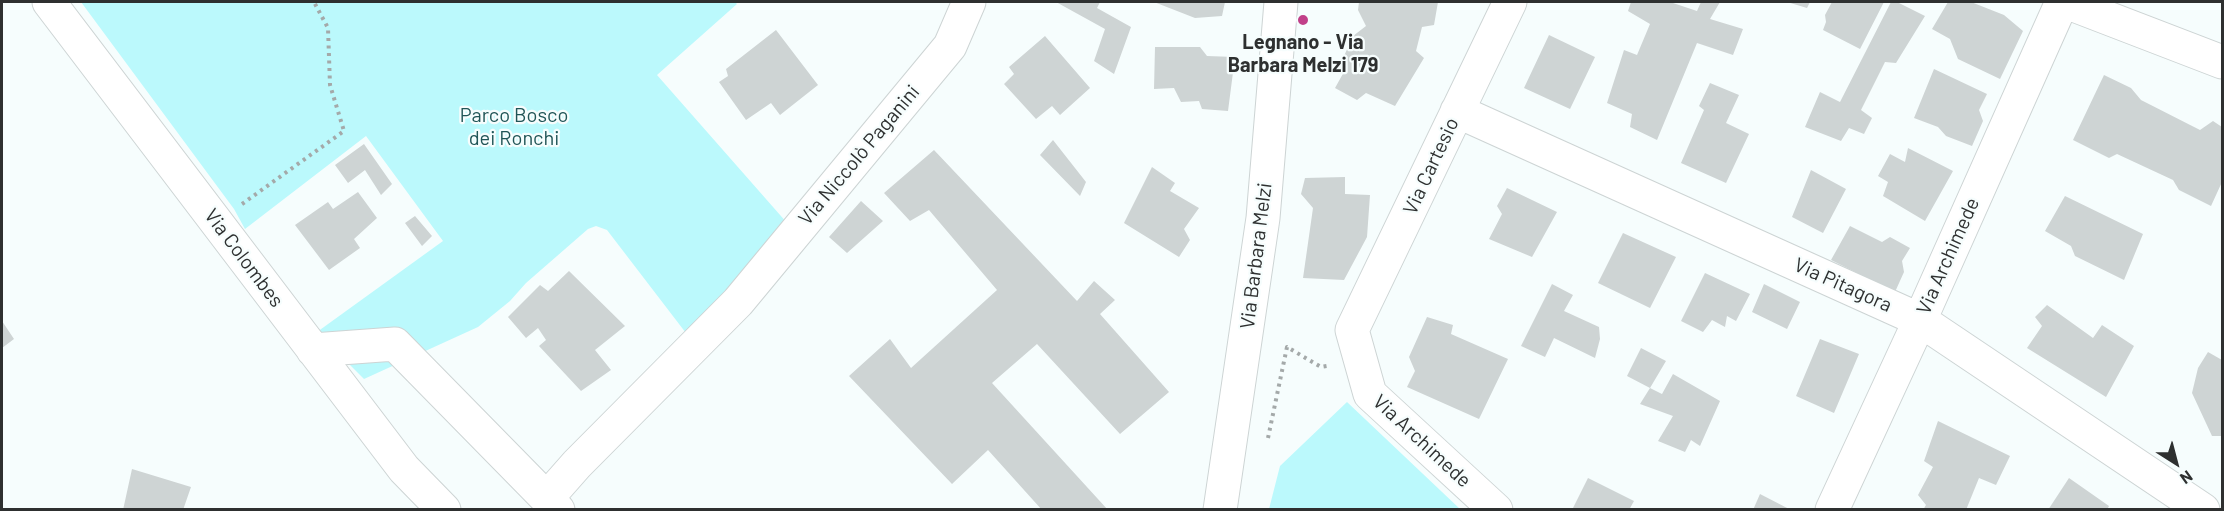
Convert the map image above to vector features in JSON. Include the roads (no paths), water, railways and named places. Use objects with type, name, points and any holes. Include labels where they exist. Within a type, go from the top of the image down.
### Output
[{"type":"street","name":"Via Colombes","points":[[49,2],[404,469],[444,510]]},
{"type":"street","name":"Via Niccolò Paganini","points":[[552,504],[577,464],[738,302],[950,46],[969,2]]},
{"type":"street","name":"Via Barbara Melzi","points":[[1220,510],[1263,218],[1281,2]]},
{"type":"street","name":"Via Cartesio","points":[[1356,344],[1457,111],[1510,2]]},
{"type":"street","name":"Via Archimede","points":[[1832,510],[1920,320],[2062,2]]},
{"type":"street","points":[[2067,2],[2223,62]]},
{"type":"street","name":"Via Pitagora","points":[[1457,111],[1920,320],[2203,510]]},
{"type":"street","points":[[313,350],[395,344],[552,504]]},
{"type":"street","name":"Via Archimede","points":[[1356,344],[1370,394],[1496,510]]},
{"type":"place","name":"Legnano - Via Barbara Melzi 179","points":[[1303,20]]},
{"type":"park label","name":"Parco Bosco dei Ronchi","points":[[514,126]]}]
